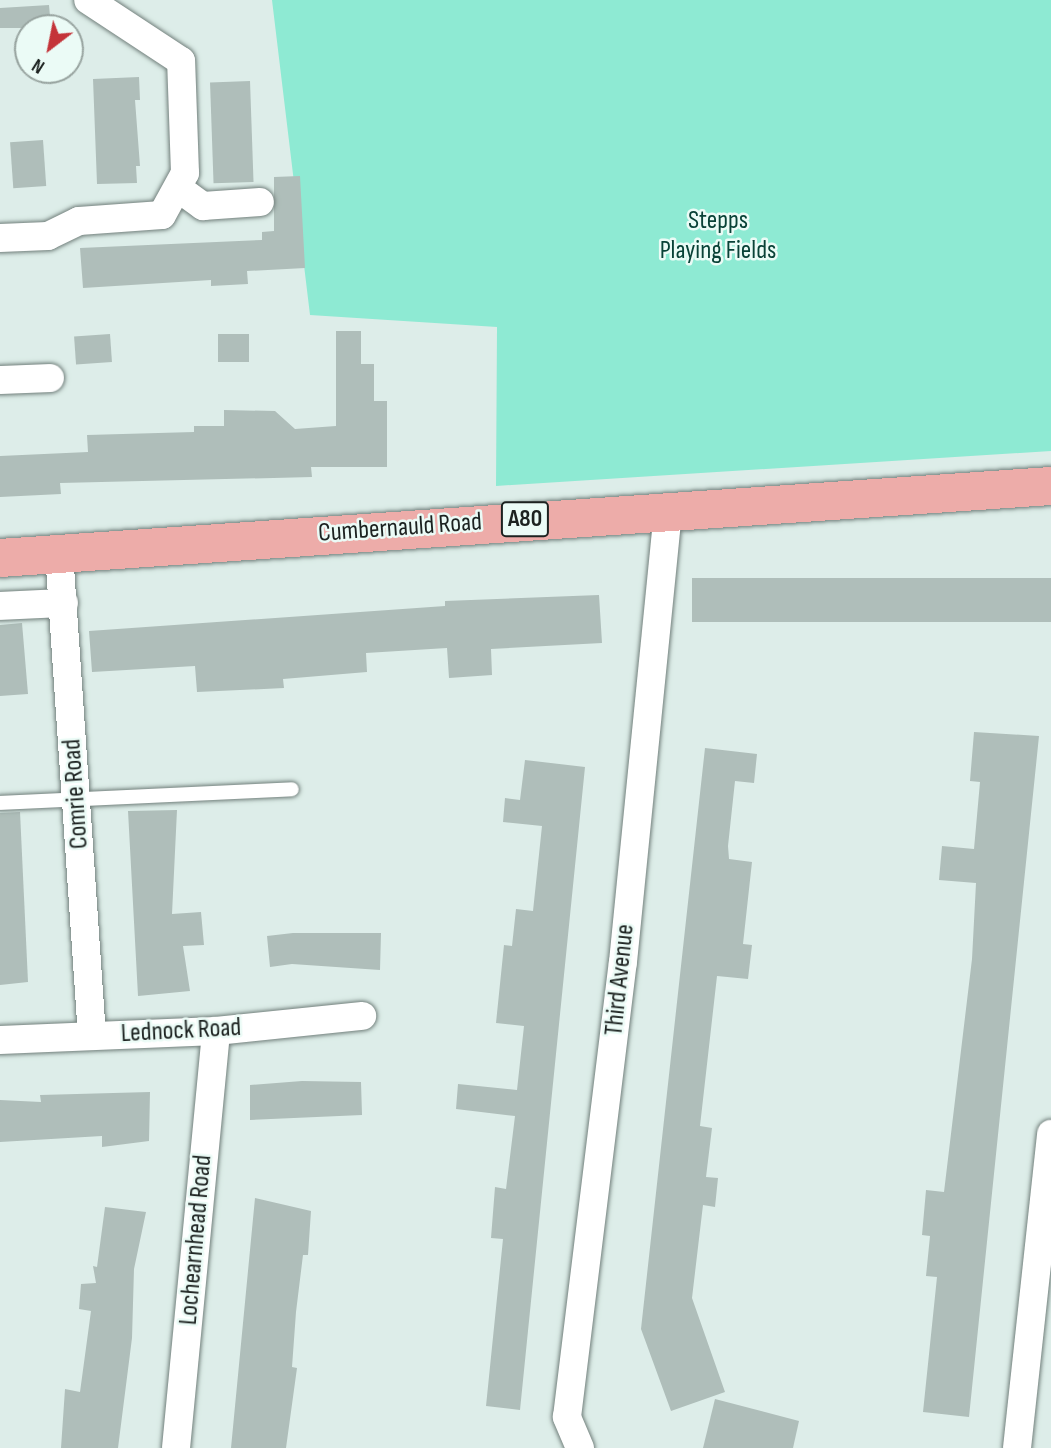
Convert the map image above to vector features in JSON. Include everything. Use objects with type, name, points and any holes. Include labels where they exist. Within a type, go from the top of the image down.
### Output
[{"type":"main road","name":"Cumbernauld Road","points":[[0,558],[668,509],[1051,486]]},
{"type":"street","points":[[0,238],[48,236],[79,221],[162,215],[185,173],[181,61],[88,0]]},
{"type":"street","points":[[178,188],[203,205],[260,202]]},
{"type":"street","points":[[0,380],[50,378]]},
{"type":"street","name":"Third Avenue","points":[[580,1448],[567,1417],[623,962],[668,509]]},
{"type":"street","name":"Comrie Road","points":[[59,552],[92,1036]]},
{"type":"street","points":[[0,606],[64,603]]},
{"type":"street","name":"Lednock Road","points":[[0,1040],[216,1031],[362,1016]]},
{"type":"street","name":"Lochearnhead Road","points":[[176,1448],[216,1031]]},
{"type":"street","points":[[1017,1448],[1051,1135]]},
{"type":"lane","points":[[0,803],[292,789]]},
{"type":"green space","name":"Stepps Playing Fields","points":[[272,0],[1051,0],[1051,451],[496,486],[497,327],[310,315]]},
{"type":"building","points":[[49,5],[50,14],[14,14],[14,28],[0,28],[0,8]]},
{"type":"building","points":[[139,77],[140,100],[135,100],[140,166],[136,166],[137,183],[97,184],[93,79]]},
{"type":"building","points":[[250,81],[254,182],[214,183],[210,82]]},
{"type":"building","points":[[43,140],[46,186],[13,188],[10,142]]},
{"type":"building","points":[[300,176],[305,268],[247,271],[248,284],[211,286],[211,280],[83,288],[80,248],[262,240],[262,232],[274,231],[274,177]]},
{"type":"building","points":[[336,331],[361,331],[361,364],[374,364],[374,401],[387,401],[387,467],[311,467],[312,477],[60,483],[61,494],[0,497],[0,456],[88,452],[87,435],[194,432],[194,426],[224,426],[224,410],[275,411],[295,429],[336,426]]},
{"type":"building","points":[[110,334],[112,362],[76,364],[74,337]]},
{"type":"building","points":[[218,334],[249,334],[249,362],[218,362]]},
{"type":"building","points":[[692,578],[1051,578],[1051,622],[692,622]]},
{"type":"building","points":[[599,595],[602,643],[491,649],[492,675],[449,678],[447,648],[366,653],[367,672],[283,679],[284,688],[197,692],[195,666],[92,672],[89,631],[445,606],[445,601]]},
{"type":"building","points":[[22,623],[28,694],[0,696],[0,625]]},
{"type":"building","points":[[974,732],[1039,736],[969,1417],[923,1412],[937,1277],[926,1276],[930,1236],[922,1235],[926,1190],[944,1192],[972,959],[976,883],[939,880],[942,846],[974,849],[980,782],[970,781]]},
{"type":"building","points":[[705,748],[757,754],[754,783],[735,781],[728,846],[729,859],[752,862],[743,944],[752,945],[748,979],[717,976],[700,1126],[712,1128],[706,1177],[718,1178],[715,1207],[703,1205],[692,1298],[725,1392],[671,1411],[641,1329]]},
{"type":"building","points":[[525,760],[585,767],[520,1410],[486,1406],[503,1239],[491,1238],[495,1187],[506,1189],[515,1116],[456,1109],[458,1084],[517,1090],[524,1026],[496,1023],[504,945],[512,946],[516,909],[533,911],[542,826],[503,822],[505,798],[520,800]]},
{"type":"building","points":[[177,810],[172,914],[201,912],[204,945],[183,946],[190,991],[138,996],[128,811]]},
{"type":"building","points":[[20,812],[28,982],[0,985],[0,813]]},
{"type":"building","points":[[293,933],[381,933],[380,970],[292,964],[270,967],[267,936]]},
{"type":"building","points":[[302,1081],[361,1082],[362,1115],[250,1120],[250,1085]]},
{"type":"building","points":[[150,1092],[149,1141],[102,1147],[102,1136],[0,1142],[0,1100],[41,1102],[40,1095]]},
{"type":"building","points":[[255,1198],[311,1211],[308,1255],[303,1255],[296,1312],[292,1367],[297,1368],[286,1448],[231,1448]]},
{"type":"building","points":[[105,1207],[146,1212],[134,1269],[132,1338],[118,1448],[61,1448],[65,1389],[80,1392],[91,1311],[79,1309],[81,1284],[96,1283],[93,1266],[97,1267]]},
{"type":"building","points":[[715,1399],[799,1421],[793,1448],[703,1448]]}]
